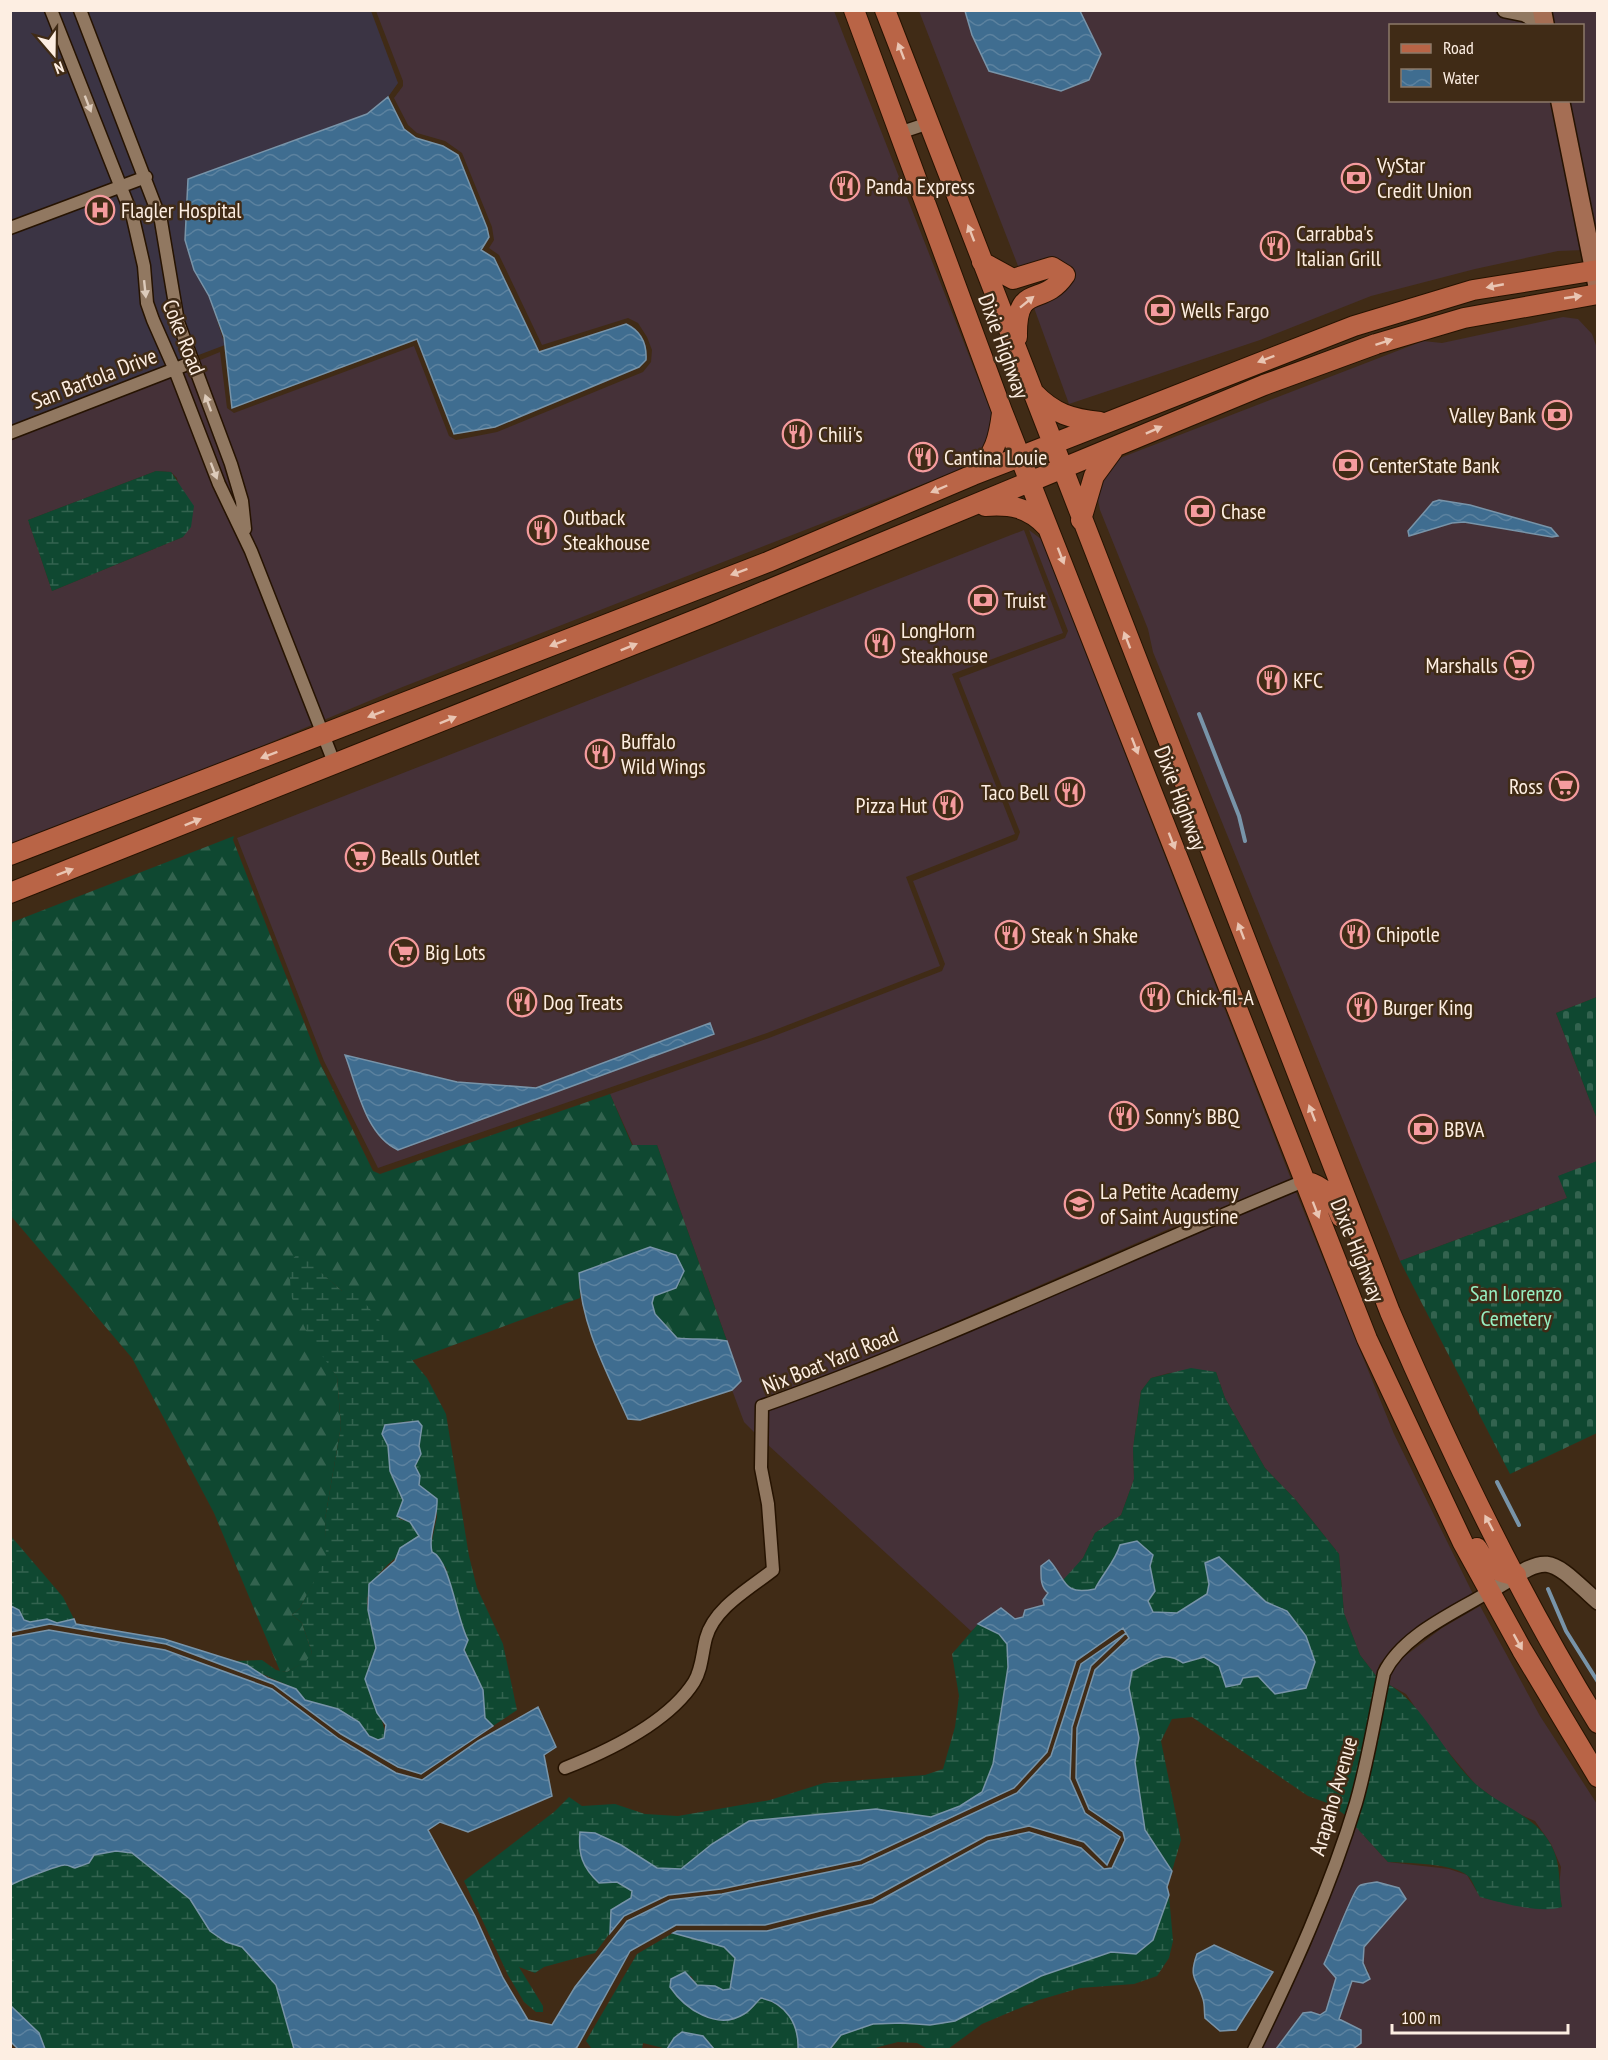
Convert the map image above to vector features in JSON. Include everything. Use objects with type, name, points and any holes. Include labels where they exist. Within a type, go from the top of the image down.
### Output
[{"type":"main road","name":"Dixie Highway","points":[[854,10],[902,132],[1002,411],[1051,531],[1304,1181],[1396,1405],[1490,1591],[1598,1777]]},
{"type":"main road","name":"Dixie Highway","points":[[885,10],[1017,347],[1030,388],[1081,520],[1402,1341],[1452,1450],[1546,1637],[1598,1723]]},
{"type":"main road","points":[[10,893],[710,614],[1062,470],[1205,408],[1329,361],[1464,318],[1598,292],[1596,270],[1560,102]]},
{"type":"main road","points":[[982,262],[1013,279],[1052,267],[1065,275],[1057,287],[1030,298],[1020,307],[1016,315],[1017,347]]},
{"type":"main road","points":[[10,855],[768,562],[973,475],[1320,338],[1388,314],[1473,290],[1596,270]]},
{"type":"main road","points":[[1320,338],[1329,361]]},
{"type":"main road","points":[[1030,388],[1058,414],[1103,423]]},
{"type":"main road","points":[[973,475],[993,454],[999,436],[1002,411]]},
{"type":"main road","points":[[1081,520],[1094,476],[1101,462],[1123,443]]},
{"type":"main road","points":[[967,508],[1014,506],[1029,511],[1051,531]]},
{"type":"main road","points":[[710,614],[732,596],[766,580],[770,568],[768,562]]},
{"type":"main road","points":[[1218,960],[1233,974],[1306,1158],[1324,1167]]},
{"type":"main road","points":[[1304,1181],[1317,1175],[1324,1167],[1322,1139]]},
{"type":"main road","points":[[1304,1181],[1323,1188],[1334,1200],[1380,1309],[1402,1341]]},
{"type":"main road","points":[[1333,1253],[1345,1264],[1423,1441],[1479,1551],[1497,1571],[1516,1575]]},
{"type":"street","name":"Coke Road","points":[[51,10],[120,186],[139,242],[147,303],[219,484],[246,540],[335,765]]},
{"type":"street","name":"Coke Road","points":[[80,10],[146,177],[166,242],[178,322],[242,501],[246,540]]},
{"type":"street","points":[[1505,10],[1525,14],[1542,24]]},
{"type":"street","points":[[902,132],[929,123]]},
{"type":"street","points":[[10,228],[146,177]]},
{"type":"street","name":"San Bartola Drive","points":[[10,433],[193,362]]},
{"type":"street","name":"Nix Boat Yard Road","points":[[565,1768],[605,1753],[678,1703],[695,1681],[706,1637],[714,1618],[773,1570],[768,1504],[761,1468],[762,1406],[880,1362],[1174,1234],[1304,1181]]},
{"type":"street","points":[[1490,1591],[1533,1564],[1545,1563],[1566,1574],[1598,1602]]},
{"type":"street","name":"Arapaho Avenue","points":[[1254,2049],[1305,1944],[1342,1845],[1365,1768],[1384,1673],[1389,1662],[1416,1638],[1490,1591]]},
{"type":"shaded area","name":"Flagler Hospital","points":[[11,11],[371,11],[398,83],[388,97],[367,114],[188,179],[185,240],[194,270],[209,296],[225,345],[11,426]]},
{"type":"shaded area","points":[[376,11],[834,11],[995,422],[977,463],[400,688],[133,800],[11,848],[11,437],[220,352],[227,408],[234,413],[414,346],[449,436],[456,440],[497,432],[643,372],[651,362],[652,350],[647,337],[638,323],[628,318],[542,345],[499,255],[489,248],[494,240],[492,227],[462,153],[445,141],[417,133],[408,125],[394,98],[403,86]],"holes":[[[156,471],[171,472],[177,478],[183,537],[52,591],[28,520]]]},
{"type":"shaded area","points":[[919,11],[1536,11],[1539,24],[1389,24],[1389,102],[1554,102],[1584,250],[1558,251],[1475,269],[1371,296],[1260,340],[1069,404],[1033,305],[1071,278],[1020,271]]},
{"type":"shaded area","points":[[1548,11],[1597,11],[1597,249],[1566,102],[1584,102],[1584,24],[1551,24]]},
{"type":"shaded area","points":[[1563,317],[1578,319],[1592,334],[1598,351],[1597,997],[1556,1013],[1597,1119],[1598,1161],[1559,1176],[1567,1198],[1400,1261],[1153,652],[1148,629],[1100,510],[1097,495],[1100,477],[1110,464],[1120,458],[1423,341],[1442,343]]},
{"type":"shaded area","points":[[1024,530],[1063,633],[952,674],[1015,834],[906,877],[940,966],[767,1033],[378,1168],[324,1061],[237,838]]},
{"type":"shaded area","points":[[1029,530],[1041,539],[1291,1179],[1171,1228],[878,1356],[760,1400],[756,1405],[755,1433],[744,1422],[732,1390],[741,1380],[657,1145],[633,1145],[610,1094],[769,1038],[942,971],[945,964],[913,881],[1017,840],[1020,832],[959,678],[1065,638],[1068,631]]},
{"type":"shaded area","points":[[1296,1192],[1394,1434],[1473,1594],[1393,1648],[1379,1665],[1377,1677],[1360,1655],[1344,1613],[1339,1554],[1295,1499],[1265,1468],[1225,1398],[1216,1372],[1169,1373],[1151,1378],[1141,1391],[1133,1448],[1134,1479],[1121,1515],[1095,1533],[1083,1558],[1067,1578],[1062,1580],[1057,1569],[1041,1566],[1041,1580],[1044,1590],[1048,1593],[1045,1605],[1024,1617],[1015,1619],[1000,1608],[971,1631],[767,1444],[768,1411],[883,1369],[1176,1241]]},
{"type":"shaded area","points":[[1480,1606],[1540,1716],[1597,1804],[1597,2049],[1353,2049],[1361,2043],[1339,2019],[1352,1980],[1369,1972],[1363,1963],[1364,1947],[1406,1899],[1337,1937],[1324,1964],[1336,1978],[1326,2011],[1320,2015],[1311,2012],[1303,2013],[1276,2049],[1260,2050],[1310,1948],[1355,1826],[1388,1862],[1449,1869],[1467,1875],[1480,1897],[1501,1902],[1562,1907],[1559,1887],[1561,1867],[1551,1844],[1535,1821],[1512,1811],[1476,1785],[1435,1736],[1406,1694],[1388,1684],[1394,1667],[1401,1659],[1442,1628]]},
{"type":"green space","points":[[156,471],[171,472],[194,506],[191,527],[183,537],[52,591],[28,520]]},
{"type":"green space","points":[[234,836],[233,840],[320,1063],[373,1171],[380,1174],[610,1094],[632,1145],[657,1145],[727,1341],[677,1338],[655,1314],[651,1303],[654,1296],[676,1288],[650,1247],[579,1273],[580,1298],[411,1361],[342,1291],[299,1254],[324,1356],[337,1377],[341,1426],[325,1519],[327,1558],[300,1608],[292,1615],[302,1623],[312,1653],[307,1661],[287,1672],[280,1671],[214,1513],[132,1358],[11,1216],[10,923]]},
{"type":"green space","points":[[1597,997],[1597,1119],[1556,1013]]},
{"type":"green space","name":"San Lorenzo Cemetery","points":[[1597,1161],[1597,1433],[1510,1474],[1400,1261],[1567,1198],[1558,1176]]},
{"type":"green space","points":[[299,1253],[342,1291],[355,1291],[427,1378],[446,1414],[469,1556],[477,1588],[503,1644],[517,1710],[493,1726],[485,1718],[483,1690],[464,1649],[468,1639],[458,1619],[446,1568],[432,1552],[437,1499],[419,1485],[415,1466],[421,1454],[419,1446],[421,1434],[410,1421],[385,1425],[382,1434],[388,1446],[390,1472],[403,1500],[399,1519],[410,1522],[419,1536],[383,1569],[370,1588],[367,1599],[376,1644],[367,1678],[382,1722],[384,1738],[378,1740],[369,1736],[359,1722],[338,1709],[305,1700],[296,1689],[233,1661],[262,1660],[276,1670],[287,1672],[306,1661],[312,1653],[302,1623],[292,1615],[300,1608],[326,1558],[325,1519],[341,1426],[337,1377],[308,1335],[291,1296],[289,1262]]},
{"type":"green space","points":[[1191,1368],[1216,1372],[1225,1398],[1265,1468],[1295,1499],[1339,1554],[1344,1613],[1360,1655],[1377,1677],[1362,1756],[1345,1815],[1330,1804],[1308,1796],[1192,1717],[1172,1719],[1161,1741],[1181,1840],[1172,1871],[1145,1830],[1135,1762],[1139,1738],[1129,1688],[1132,1671],[1157,1658],[1169,1657],[1183,1663],[1204,1657],[1243,1678],[1258,1676],[1287,1611],[1266,1602],[1219,1557],[1205,1563],[1209,1584],[1208,1593],[1177,1613],[1153,1612],[1148,1601],[1155,1591],[1150,1566],[1153,1555],[1120,1545],[1095,1589],[1076,1591],[1069,1588],[1063,1580],[1083,1558],[1095,1533],[1121,1515],[1134,1479],[1133,1448],[1141,1391],[1151,1378]]},
{"type":"green space","points":[[10,1535],[63,1597],[74,1619],[57,1623],[47,1619],[30,1622],[24,1620],[19,1610],[11,1606]]},
{"type":"green space","points":[[978,1624],[999,1634],[1007,1644],[1008,1667],[993,1764],[982,1792],[960,1806],[931,1817],[876,1809],[749,1821],[712,1844],[681,1869],[657,1868],[621,1845],[595,1833],[599,1883],[613,1882],[625,1885],[632,1891],[631,1898],[611,1910],[610,1933],[595,1953],[544,1967],[535,1973],[519,1967],[543,2006],[543,2012],[536,2012],[524,2002],[508,1975],[464,1881],[554,1812],[569,1797],[582,1806],[615,1804],[645,1814],[678,1816],[770,1800],[824,1783],[925,1775],[943,1769],[955,1727],[959,1696],[952,1654]]},
{"type":"green space","points":[[1388,1684],[1413,1705],[1455,1761],[1478,1786],[1528,1819],[1545,1835],[1557,1860],[1562,1907],[1543,1909],[1499,1902],[1480,1897],[1470,1878],[1452,1868],[1388,1862],[1355,1826],[1373,1760]]},
{"type":"green space","points":[[116,1851],[132,1852],[190,1899],[210,1931],[226,1942],[242,1947],[276,1985],[294,2049],[45,2049],[39,2033],[11,2006],[11,1885],[62,1866],[75,1868],[89,1863],[93,1855]]},
{"type":"green space","points":[[1169,1895],[1173,1941],[1169,1958],[1157,1976],[1134,1984],[1080,1988],[1039,2000],[982,2024],[948,2049],[928,2049],[917,2043],[898,2042],[871,2049],[830,2050],[841,2035],[873,2024],[930,2025],[992,2000],[1041,1976],[1111,1952],[1136,1954],[1153,1940]]},
{"type":"green space","points":[[673,1933],[724,1947],[735,1958],[730,1989],[723,1990],[715,1986],[697,1985],[691,1976],[671,1979],[750,2010],[761,1998],[770,2001],[789,2016],[796,2031],[798,2049],[714,2049],[708,2041],[682,2032],[674,2038],[667,2049],[643,2043],[642,2049],[592,2049],[586,2041],[637,1954]]},
{"type":"water","points":[[965,11],[1080,11],[1101,54],[1089,80],[1061,91],[989,71],[972,35]]},
{"type":"water","points":[[388,97],[404,129],[416,138],[443,146],[458,155],[487,228],[489,237],[481,250],[494,258],[539,352],[626,324],[636,330],[644,343],[646,360],[639,367],[495,427],[454,434],[417,339],[232,408],[224,337],[209,296],[194,270],[185,240],[188,179],[367,114]]},
{"type":"water","points":[[1439,500],[1470,505],[1551,528],[1558,536],[1552,537],[1464,522],[1452,523],[1409,536],[1408,531],[1433,502]]},
{"type":"water","points":[[710,1023],[714,1034],[398,1150],[377,1133],[370,1122],[358,1095],[345,1055],[457,1082],[536,1088]]},
{"type":"water","points":[[650,1247],[676,1255],[684,1271],[676,1288],[654,1296],[652,1303],[655,1314],[677,1338],[727,1341],[741,1381],[732,1390],[640,1420],[628,1419],[596,1348],[585,1312],[579,1273]]},
{"type":"water","points":[[418,1421],[422,1426],[419,1446],[421,1454],[415,1466],[420,1476],[419,1485],[437,1499],[431,1540],[432,1552],[444,1566],[468,1640],[464,1650],[483,1690],[485,1718],[493,1726],[421,1774],[398,1767],[341,1734],[273,1684],[166,1644],[50,1624],[11,1632],[11,1606],[19,1610],[24,1620],[30,1622],[47,1619],[57,1623],[74,1619],[76,1624],[164,1639],[247,1665],[267,1678],[296,1689],[305,1700],[338,1709],[359,1722],[369,1736],[378,1740],[384,1738],[386,1725],[377,1713],[365,1679],[376,1648],[368,1610],[369,1584],[395,1561],[400,1548],[419,1536],[410,1522],[397,1516],[403,1500],[390,1471],[388,1446],[382,1434],[385,1425]]},
{"type":"water","points":[[1137,1541],[1153,1555],[1150,1566],[1155,1591],[1148,1601],[1153,1612],[1177,1613],[1207,1594],[1209,1584],[1205,1563],[1219,1557],[1266,1602],[1287,1611],[1306,1636],[1315,1662],[1306,1688],[1275,1694],[1258,1676],[1243,1678],[1240,1684],[1226,1687],[1219,1666],[1204,1657],[1183,1663],[1169,1657],[1157,1658],[1132,1671],[1129,1688],[1139,1738],[1135,1762],[1145,1830],[1172,1871],[1167,1887],[1169,1895],[1153,1940],[1136,1954],[1111,1952],[1041,1976],[955,2021],[930,2025],[873,2024],[841,2035],[830,2049],[798,2049],[796,2031],[789,2016],[770,2001],[761,1998],[746,2012],[734,2019],[713,2019],[693,2010],[670,1987],[671,1979],[685,1972],[697,1985],[715,1986],[723,1990],[730,1989],[735,1958],[724,1947],[673,1933],[677,1931],[767,1931],[873,1904],[988,1841],[1029,1832],[1081,1848],[1104,1869],[1112,1868],[1125,1840],[1123,1832],[1089,1809],[1076,1778],[1077,1728],[1095,1670],[1129,1638],[1123,1628],[1076,1661],[1047,1752],[1014,1788],[860,1860],[721,1889],[668,1895],[624,1916],[610,1933],[611,1910],[631,1898],[632,1891],[617,1882],[599,1883],[593,1877],[582,1860],[580,1832],[595,1833],[621,1845],[657,1868],[681,1869],[712,1844],[749,1821],[876,1809],[931,1817],[960,1806],[982,1792],[993,1764],[1008,1667],[1007,1644],[999,1634],[978,1624],[1001,1608],[1015,1619],[1023,1617],[1025,1610],[1044,1605],[1043,1600],[1048,1593],[1042,1584],[1041,1566],[1049,1560],[1066,1585],[1076,1590],[1095,1589],[1120,1545]]},
{"type":"water","points":[[49,1630],[165,1650],[272,1689],[339,1739],[396,1773],[422,1780],[478,1741],[538,1707],[556,1747],[544,1755],[552,1796],[468,1832],[440,1822],[428,1830],[475,1916],[503,1978],[528,2020],[552,2025],[575,1987],[627,1921],[670,1900],[722,1894],[862,1865],[1017,1793],[1051,1756],[1081,1664],[1126,1633],[1091,1666],[1072,1727],[1070,1779],[1085,1813],[1120,1837],[1107,1865],[1084,1842],[1029,1826],[986,1836],[872,1898],[765,1925],[676,1925],[630,1951],[576,2049],[294,2049],[276,1985],[242,1947],[226,1942],[210,1931],[190,1899],[132,1853],[116,1851],[94,1855],[89,1863],[75,1868],[62,1865],[11,1885],[11,1637]]},
{"type":"water","points":[[1377,1882],[1399,1888],[1406,1899],[1364,1947],[1363,1963],[1370,1979],[1363,1983],[1352,1981],[1339,2019],[1361,2030],[1361,2043],[1353,2049],[1276,2049],[1303,2013],[1311,2012],[1320,2015],[1326,2011],[1336,1978],[1324,1964],[1356,1890],[1361,1885]]},
{"type":"water","points":[[1214,1945],[1273,1972],[1236,2030],[1220,2031],[1205,2018],[1204,2001],[1194,1978],[1193,1969],[1197,1954]]},
{"type":"water","points":[[11,2006],[39,2033],[45,2049],[18,2049],[11,2042]]},
{"type":"water","points":[[682,2032],[703,2036],[714,2049],[667,2049],[674,2038]]},
{"type":"waterway","points":[[1199,714],[1239,816],[1245,841]]},
{"type":"waterway","points":[[1497,1482],[1519,1525]]},
{"type":"waterway","points":[[1548,1589],[1566,1631],[1598,1682]]},
{"type":"place","name":"VyStar Credit Union","points":[[1356,178]]},
{"type":"place","name":"Panda Express","points":[[845,186]]},
{"type":"place","name":"Flagler Hospital","points":[[100,210]]},
{"type":"place","name":"Carrabba's Italian Grill","points":[[1275,246]]},
{"type":"place","name":"Wells Fargo","points":[[1160,310]]},
{"type":"place","name":"Valley Bank","points":[[1557,415]]},
{"type":"place","name":"Chili's","points":[[797,434]]},
{"type":"place","name":"Cantina Louie","points":[[923,457]]},
{"type":"place","name":"CenterState Bank","points":[[1348,465]]},
{"type":"place","name":"Chase","points":[[1200,511]]},
{"type":"place","name":"Outback Steakhouse","points":[[542,530]]},
{"type":"place","name":"Truist","points":[[983,600]]},
{"type":"place","name":"LongHorn Steakhouse","points":[[880,643]]},
{"type":"place","name":"Marshalls","points":[[1519,665]]},
{"type":"place","name":"KFC","points":[[1272,680]]},
{"type":"place","name":"Buffalo Wild Wings","points":[[600,754]]},
{"type":"place","name":"Ross","points":[[1564,786]]},
{"type":"place","name":"Taco Bell","points":[[1070,792]]},
{"type":"place","name":"Pizza Hut","points":[[948,805]]},
{"type":"place","name":"Bealls Outlet","points":[[360,857]]},
{"type":"place","name":"Chipotle","points":[[1355,934]]},
{"type":"place","name":"Steak 'n Shake","points":[[1010,935]]},
{"type":"place","name":"Big Lots","points":[[404,952]]},
{"type":"place","name":"Chick-fil-A","points":[[1155,997]]},
{"type":"place","name":"Dog Treats","points":[[522,1002]]},
{"type":"place","name":"Burger King","points":[[1362,1007]]},
{"type":"place","name":"Sonny's BBQ","points":[[1124,1116]]},
{"type":"place","name":"BBVA","points":[[1423,1129]]},
{"type":"place","name":"La Petite Academy of Saint Augustine","points":[[1079,1204]]}]
